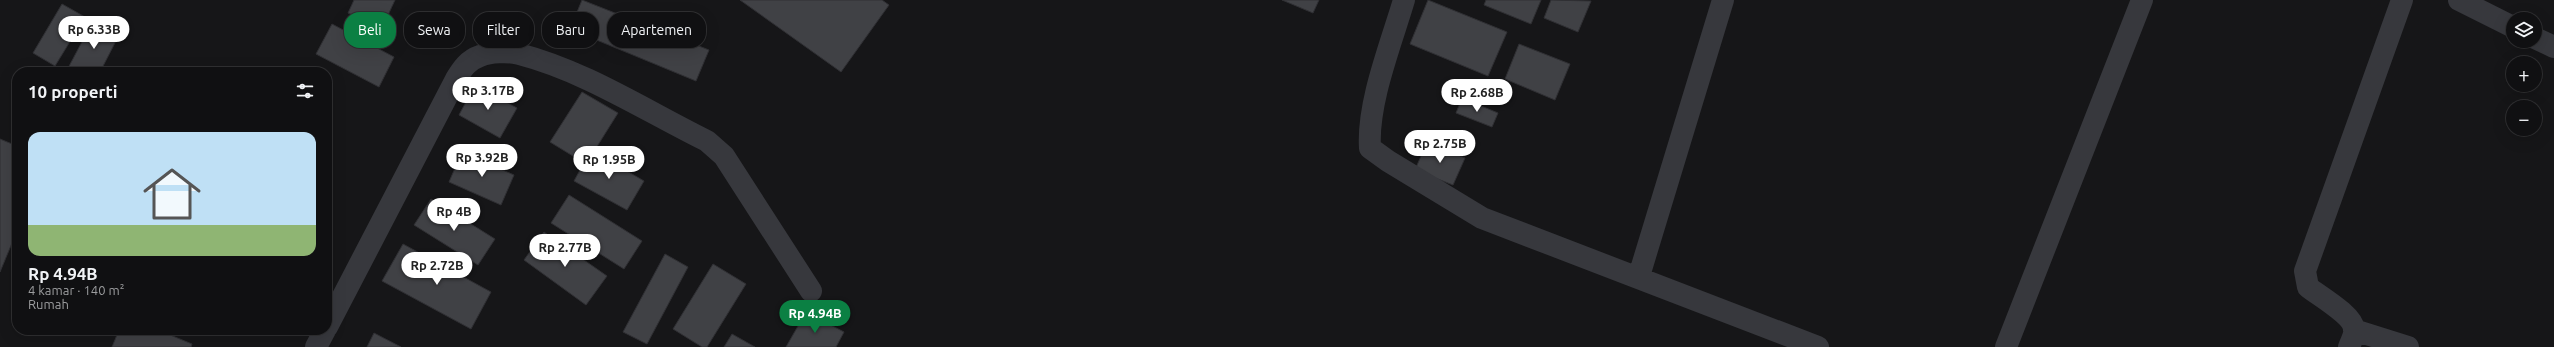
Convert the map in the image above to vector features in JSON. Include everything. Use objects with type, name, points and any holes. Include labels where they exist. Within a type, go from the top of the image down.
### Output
[{"type":"street","points":[[1404,0],[1373,109],[1369,128],[1370,148],[1388,161],[1482,218],[1639,276],[1818,347]]},
{"type":"street","points":[[1639,276],[1723,0]]},
{"type":"street","points":[[2006,347],[2142,0]]},
{"type":"street","points":[[2402,0],[2305,271],[2308,287],[2344,313],[2352,322],[2352,338],[2408,347]]},
{"type":"street","points":[[2459,0],[2506,24]]},
{"type":"street","points":[[2542,41],[2554,47]]},
{"type":"street","points":[[332,317],[456,79],[465,66],[479,56],[492,53],[518,53],[576,74],[707,141],[724,156],[811,291]]},
{"type":"street","points":[[316,347],[322,335]]},
{"type":"building","points":[[354,0],[395,0],[389,12],[348,12]]},
{"type":"building","points":[[582,0],[612,12],[607,12],[607,44],[599,41],[599,12],[577,12]]},
{"type":"building","points":[[740,0],[882,0],[889,5],[841,72]]},
{"type":"building","points":[[1282,0],[1319,0],[1313,13]]},
{"type":"building","points":[[1428,0],[1507,32],[1488,76],[1410,44]]},
{"type":"building","points":[[1486,0],[1541,0],[1531,24],[1484,5]]},
{"type":"building","points":[[1551,0],[1591,1],[1578,32],[1544,18]]},
{"type":"building","points":[[62,4],[85,17],[55,66],[33,53]]},
{"type":"building","points":[[93,21],[119,35],[103,67],[69,67]]},
{"type":"building","points":[[332,24],[344,30],[344,48],[377,48],[394,57],[379,87],[316,54]]},
{"type":"building","points":[[1519,44],[1570,64],[1555,100],[1505,79]]},
{"type":"building","points":[[616,48],[704,48],[709,50],[696,81]]},
{"type":"building","points":[[475,85],[517,108],[500,138],[459,115]]},
{"type":"building","points":[[582,92],[618,113],[586,164],[550,142]]},
{"type":"building","points":[[1462,98],[1498,113],[1492,127],[1456,113]]},
{"type":"building","points":[[0,139],[12,144],[12,243],[0,272]]},
{"type":"building","points":[[1427,142],[1465,158],[1453,185],[1415,170]]},
{"type":"building","points":[[591,150],[644,181],[627,210],[574,181]]},
{"type":"building","points":[[462,152],[514,175],[501,205],[449,182]]},
{"type":"building","points":[[569,195],[642,241],[624,269],[551,223]]},
{"type":"building","points":[[431,199],[495,239],[478,265],[414,225]]},
{"type":"building","points":[[544,232],[607,276],[586,305],[524,260]]},
{"type":"building","points":[[403,244],[491,292],[471,329],[382,281]]},
{"type":"building","points":[[665,254],[688,267],[647,344],[623,332]]},
{"type":"building","points":[[713,264],[746,284],[707,347],[702,347],[673,329]]},
{"type":"building","points":[[806,312],[844,332],[836,347],[786,347]]},
{"type":"building","points":[[374,333],[401,347],[367,347]]},
{"type":"building","points":[[732,334],[755,347],[724,347]]},
{"type":"building","points":[[117,335],[170,335],[192,344],[191,347],[112,347]]}]
